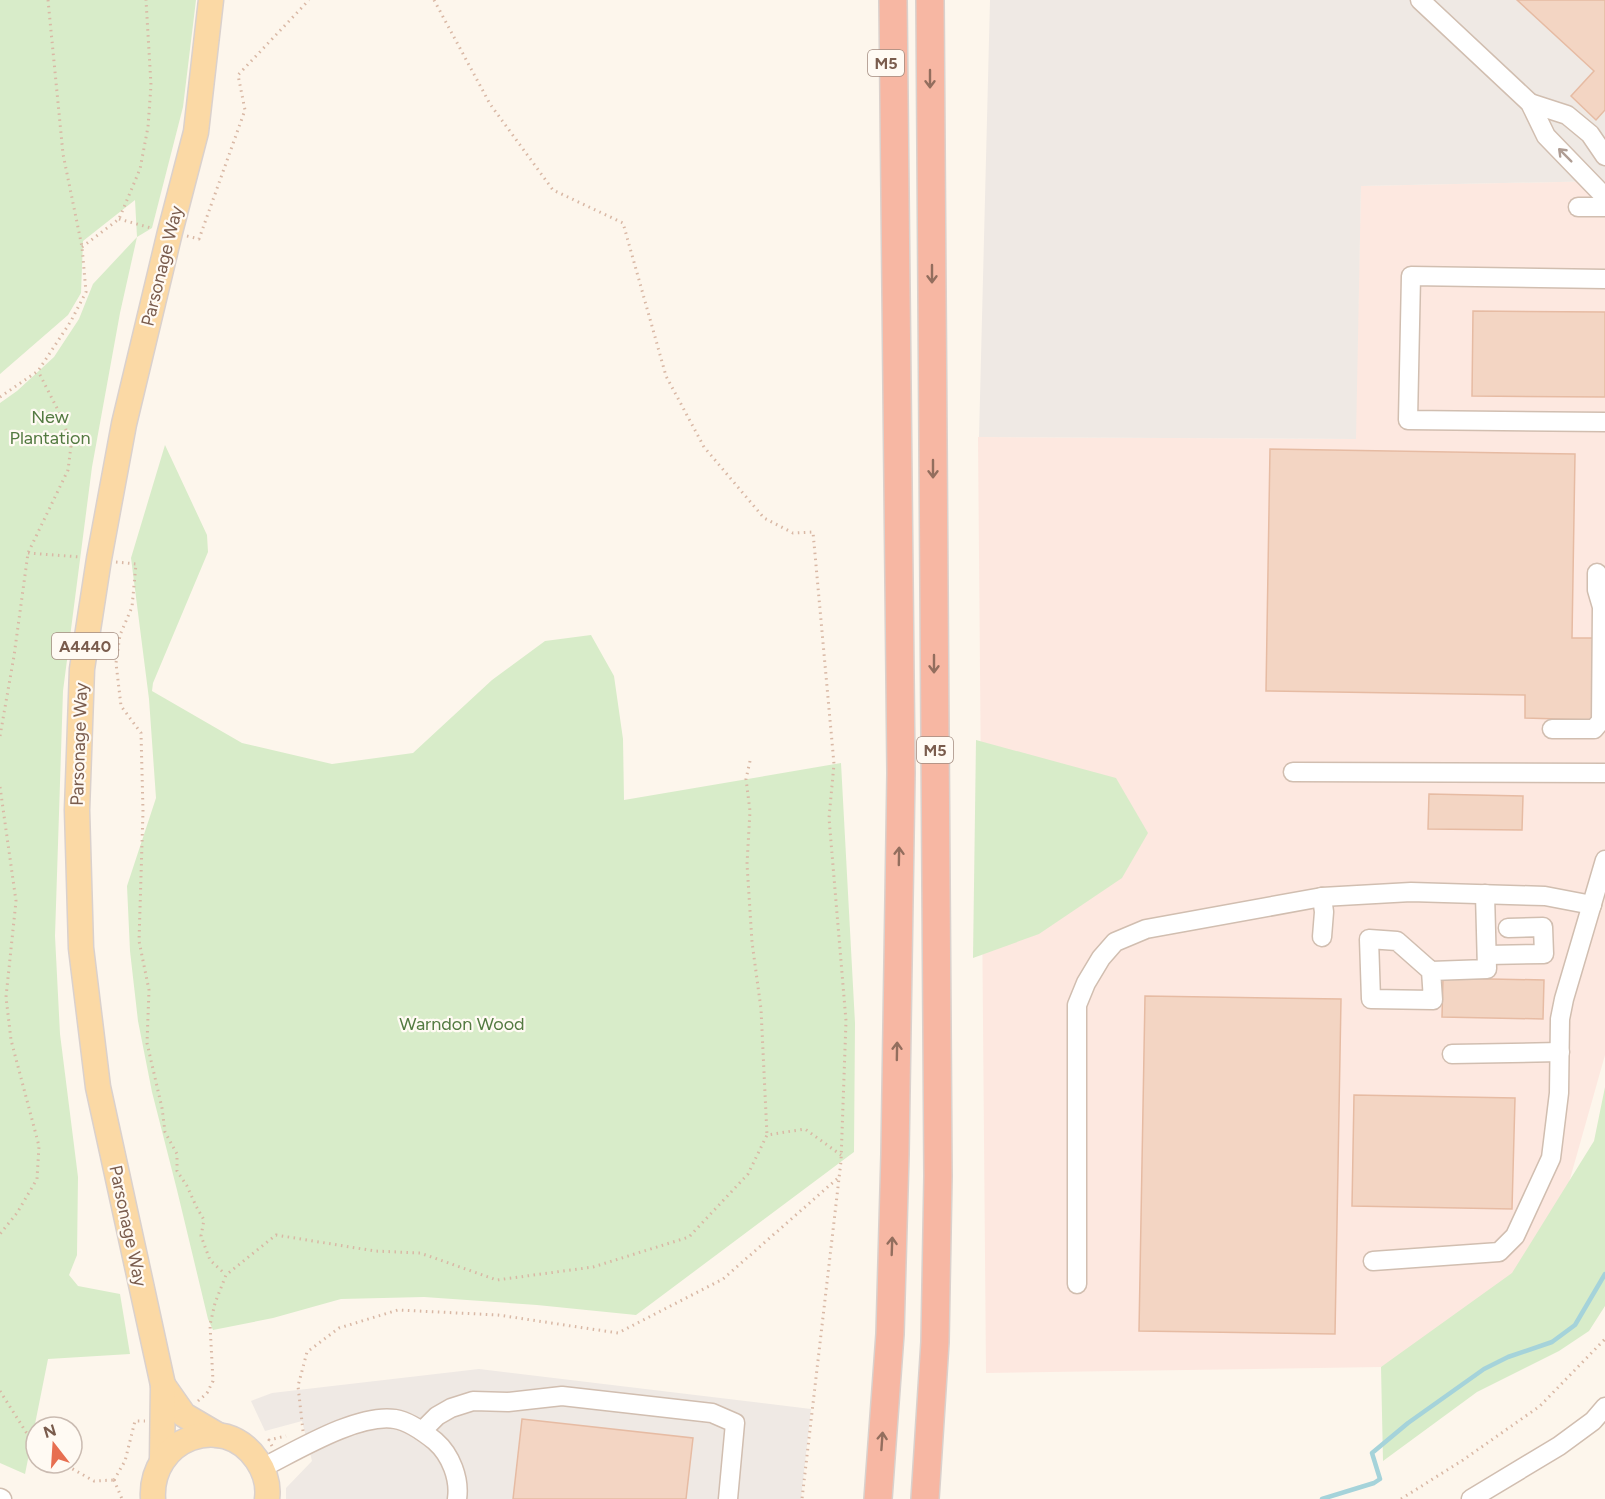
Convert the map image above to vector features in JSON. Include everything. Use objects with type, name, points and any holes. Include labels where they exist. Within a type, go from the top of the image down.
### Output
[{"type":"highway","name":"M5","points":[[878,0],[894,126]]},
{"type":"highway","name":"M5","points":[[878,1499],[890,1323],[901,773],[893,0]]},
{"type":"highway","name":"M5","points":[[925,1499],[935,1342],[938,1176],[930,0]]},
{"type":"highway","name":"M5","points":[[930,44],[938,0]]},
{"type":"main road","name":"Parsonage Way","points":[[162,1460],[163,1385],[98,1087],[81,948],[77,810],[81,681],[99,559],[124,424],[196,132],[211,0]]},
{"type":"main road","name":"Parsonage Way","points":[[163,1385],[184,1415],[218,1435],[236,1441],[271,1464]]},
{"type":"main road","points":[[150,1495],[155,1473],[172,1448],[186,1439],[202,1435],[218,1435]]},
{"type":"main road","points":[[267,1499],[267,1481],[271,1464]]},
{"type":"street","points":[[1420,0],[1530,103],[1546,136],[1605,197]]},
{"type":"street","points":[[1530,103],[1567,116],[1590,134],[1605,156]]},
{"type":"street","points":[[1578,207],[1605,207]]},
{"type":"street","points":[[1605,279],[1411,276],[1408,420],[1605,422]]},
{"type":"street","points":[[1552,729],[1594,729],[1601,721],[1604,607],[1597,590],[1597,573]]},
{"type":"street","points":[[1293,772],[1605,773]]},
{"type":"street","points":[[1373,1261],[1499,1252],[1515,1236],[1551,1158],[1559,1093],[1560,1019],[1605,861]]},
{"type":"street","points":[[1077,1284],[1077,1005],[1086,983],[1101,958],[1115,942],[1146,929],[1322,897],[1411,892],[1485,894],[1545,896],[1592,905]]},
{"type":"street","points":[[1431,971],[1487,969],[1485,894]]},
{"type":"street","points":[[1322,897],[1324,912],[1322,937]]},
{"type":"street","points":[[1487,955],[1544,954],[1543,927],[1508,928]]},
{"type":"street","points":[[1452,1053],[1560,1052]]},
{"type":"street","points":[[422,1431],[436,1416],[473,1401],[508,1402],[562,1396],[712,1413],[735,1423],[728,1499]]},
{"type":"street","points":[[1471,1499],[1559,1446],[1593,1421],[1605,1407]]},
{"type":"street","points":[[271,1464],[341,1429],[372,1419],[397,1419],[422,1431],[438,1444],[450,1459],[459,1487],[457,1499]]},
{"type":"path","points":[[0,398],[38,370],[71,321],[86,292],[82,247],[63,154],[48,0]]},
{"type":"path","points":[[82,247],[118,219],[140,170],[148,127],[151,85],[146,0]]},
{"type":"path","points":[[185,235],[199,239],[245,110],[238,75],[309,0]]},
{"type":"path","points":[[434,0],[490,104],[553,190],[623,223],[666,376],[704,447],[764,518],[793,533],[813,532],[834,764],[829,818],[846,1021],[840,1177],[802,1499]]},
{"type":"path","points":[[118,219],[152,228]]},
{"type":"path","points":[[0,736],[28,553],[68,470],[71,446],[63,420],[38,370]]},
{"type":"path","points":[[28,553],[84,558]]},
{"type":"path","points":[[116,562],[136,564],[132,607],[120,635],[116,663],[121,706],[141,733],[143,811],[139,941],[149,990],[147,1043],[162,1108],[165,1132],[177,1154],[177,1171],[204,1220],[201,1236],[210,1260],[225,1275]]},
{"type":"path","points":[[199,1400],[207,1393],[213,1381],[210,1325],[225,1275],[276,1235],[375,1251],[420,1253],[497,1280],[593,1267],[689,1237],[748,1174],[766,1135],[761,1009],[752,942],[747,864],[750,811],[746,779],[750,761]]},
{"type":"path","points":[[0,787],[16,901],[6,997],[11,1040],[39,1146],[37,1179],[17,1213],[0,1234]]},
{"type":"path","points":[[766,1135],[805,1129],[842,1155]]},
{"type":"path","points":[[303,1432],[298,1386],[307,1352],[339,1328],[398,1310],[498,1315],[618,1333],[723,1280],[840,1177]]},
{"type":"path","points":[[1401,1499],[1463,1460],[1540,1406],[1605,1339]]},
{"type":"path","points":[[0,1391],[24,1429]]},
{"type":"path","points":[[114,1480],[125,1461],[135,1421],[147,1421]]},
{"type":"path","points":[[271,1464],[269,1440],[291,1435]]},
{"type":"path","points":[[83,1475],[94,1481],[114,1480]]},
{"type":"path","points":[[114,1480],[122,1499]]},
{"type":"shaded area","points":[[990,0],[1605,0],[1605,181],[1361,186],[1356,439],[979,437]]},
{"type":"shaded area","points":[[1605,181],[1605,1055],[1546,1264],[1381,1367],[986,1373],[978,437],[1355,439],[1361,186]]},
{"type":"shaded area","points":[[479,1369],[811,1409],[801,1499],[286,1499],[286,1488],[312,1461],[302,1421],[265,1431],[251,1401],[272,1393]]},
{"type":"green space","name":"New Plantation","points":[[0,0],[196,0],[183,107],[152,228],[137,237],[135,200],[83,241],[81,293],[68,315],[0,374]]},
{"type":"green space","name":"New Plantation","points":[[137,237],[120,313],[92,467],[63,691],[55,936],[60,1034],[78,1177],[77,1255],[69,1275],[78,1286],[120,1294],[130,1354],[48,1359],[37,1415],[24,1415],[24,1474],[0,1463],[0,403],[17,391],[54,357],[79,319],[93,284]]},
{"type":"green space","name":"Warndon Wood","points":[[165,445],[207,535],[208,552],[153,683],[152,691],[242,743],[332,764],[413,753],[492,680],[545,641],[591,635],[614,676],[623,739],[624,800],[841,763],[855,1023],[854,1152],[636,1315],[424,1297],[341,1299],[273,1318],[213,1330],[208,1319],[152,1092],[138,1021],[130,951],[127,886],[156,798],[149,699],[131,558]]},
{"type":"green space","points":[[976,740],[1116,778],[1148,833],[1122,878],[1039,934],[973,958]]},
{"type":"green space","points":[[1605,1087],[1605,1306],[1589,1331],[1559,1351],[1477,1392],[1383,1461],[1381,1367],[1512,1273],[1594,1141]]},
{"type":"building","points":[[1517,0],[1605,0],[1605,110],[1596,120],[1571,96],[1594,71]]},
{"type":"building","points":[[1473,311],[1605,312],[1605,397],[1472,396]]},
{"type":"building","points":[[1270,449],[1575,454],[1572,638],[1594,638],[1593,720],[1525,718],[1525,695],[1266,691]]},
{"type":"building","points":[[1429,794],[1523,796],[1522,830],[1428,829]]},
{"type":"building","points":[[1443,978],[1544,980],[1543,1019],[1442,1017]]},
{"type":"building","points":[[1145,996],[1341,999],[1335,1334],[1139,1331]]},
{"type":"building","points":[[1354,1095],[1515,1098],[1512,1209],[1352,1206]]},
{"type":"building","points":[[522,1419],[693,1438],[686,1499],[513,1499]]},
{"type":"waterway","points":[[1322,1499],[1374,1483],[1380,1479],[1372,1453],[1408,1423],[1484,1369],[1508,1357],[1552,1342],[1575,1325],[1605,1274]]}]
